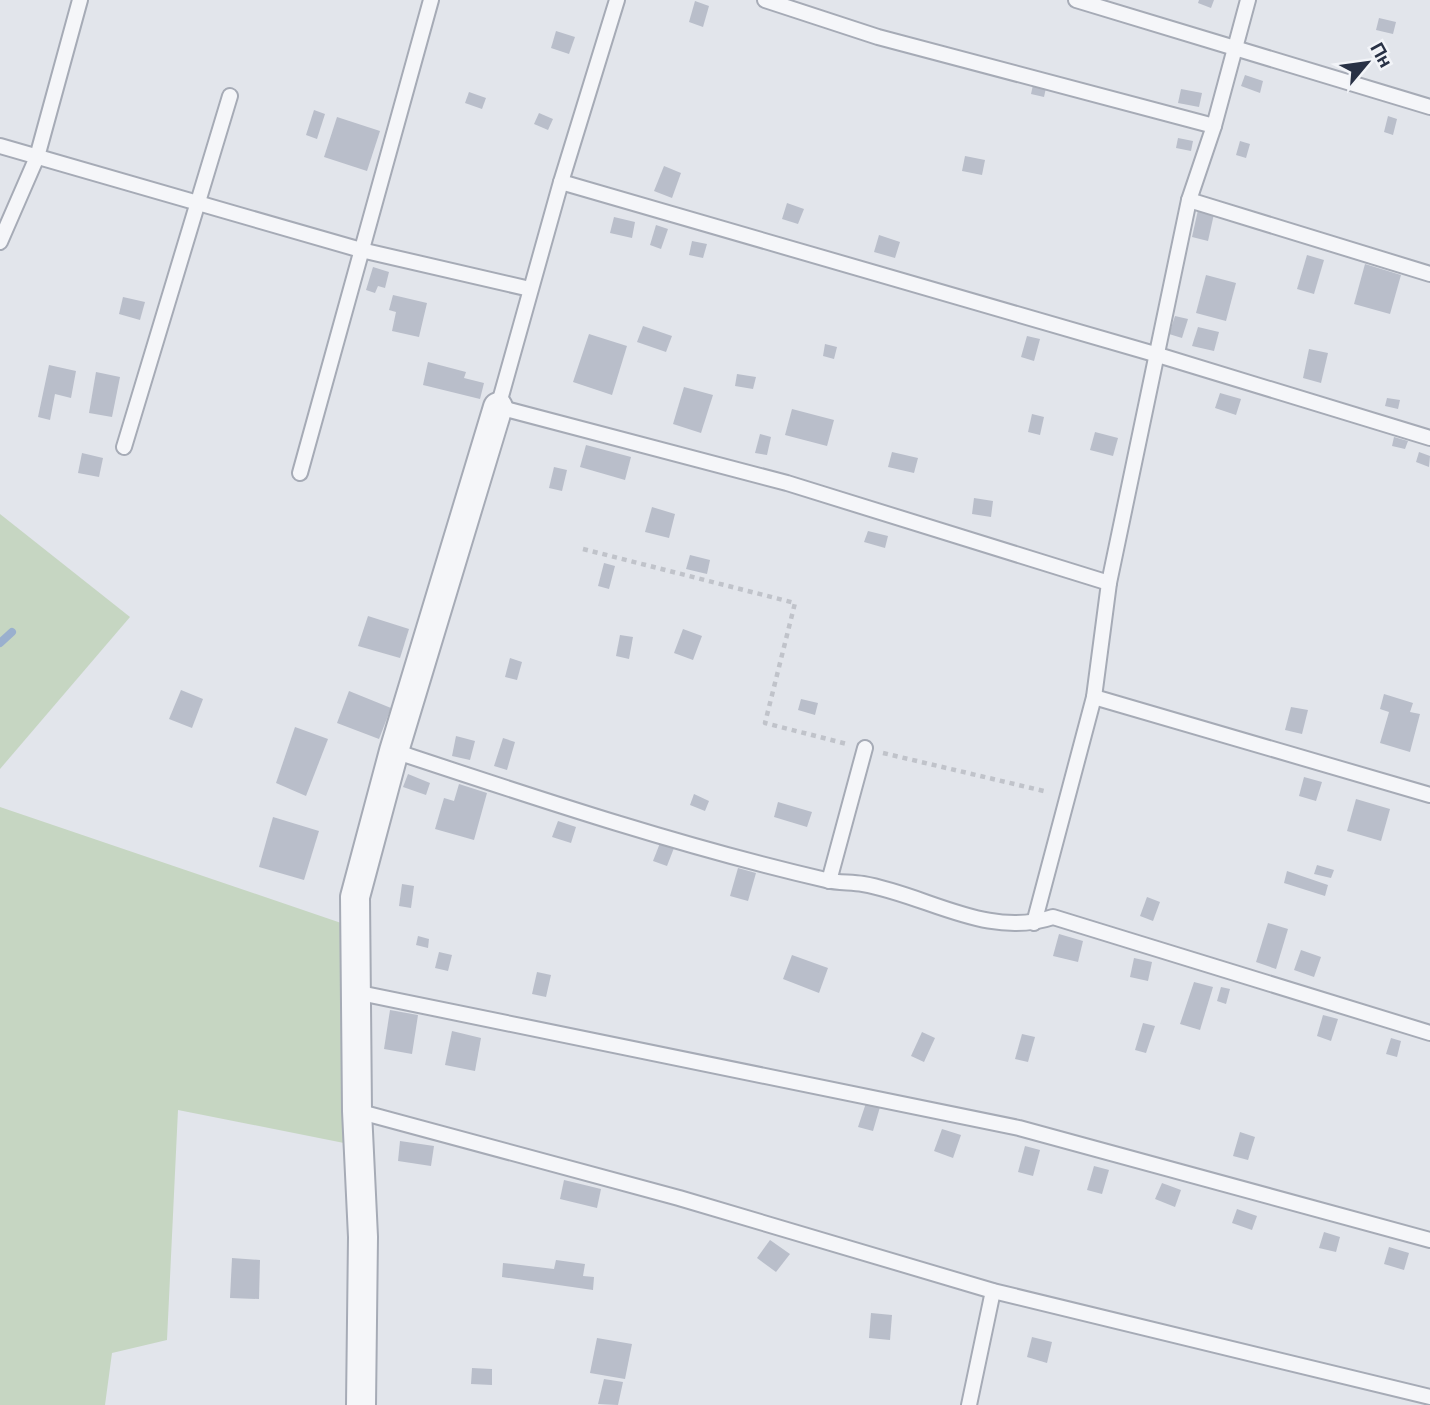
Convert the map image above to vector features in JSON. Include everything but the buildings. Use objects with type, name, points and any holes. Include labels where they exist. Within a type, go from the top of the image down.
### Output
[{"type":"street","points":[[362,1405],[363,1237],[357,1111],[355,897],[394,751],[498,407]]},
{"type":"lane","points":[[0,242],[37,157],[80,0]]},
{"type":"lane","points":[[300,473],[431,0]]},
{"type":"lane","points":[[617,0],[561,182],[498,407],[787,482],[1109,583]]},
{"type":"lane","points":[[765,0],[878,37],[1214,126]]},
{"type":"lane","points":[[1076,0],[1430,107]]},
{"type":"lane","points":[[1034,923],[1094,697],[1109,583],[1189,200],[1214,126],[1248,0]]},
{"type":"lane","points":[[124,447],[230,96]]},
{"type":"lane","points":[[0,146],[361,250],[530,289]]},
{"type":"lane","points":[[561,182],[1158,355],[1430,438]]},
{"type":"lane","points":[[1189,200],[1430,274]]},
{"type":"lane","points":[[1094,697],[1430,795]]},
{"type":"lane","points":[[829,881],[865,748]]},
{"type":"lane","points":[[394,751],[625,826],[829,881],[864,884],[1000,925],[1034,923],[1053,917],[1430,1033]]},
{"type":"lane","points":[[355,992],[1019,1128],[1430,1240]]},
{"type":"lane","points":[[357,1111],[679,1198],[992,1291],[1430,1397]]},
{"type":"lane","points":[[969,1405],[992,1291]]},
{"type":"path","points":[[583,549],[795,603],[765,723],[1066,797]]},
{"type":"green space","points":[[0,514],[130,617],[0,769]]},
{"type":"green space","points":[[0,807],[347,925],[349,1144],[178,1110],[167,1340],[112,1353],[105,1405],[0,1405]]},
{"type":"waterway","points":[[0,643],[12,632]]}]
